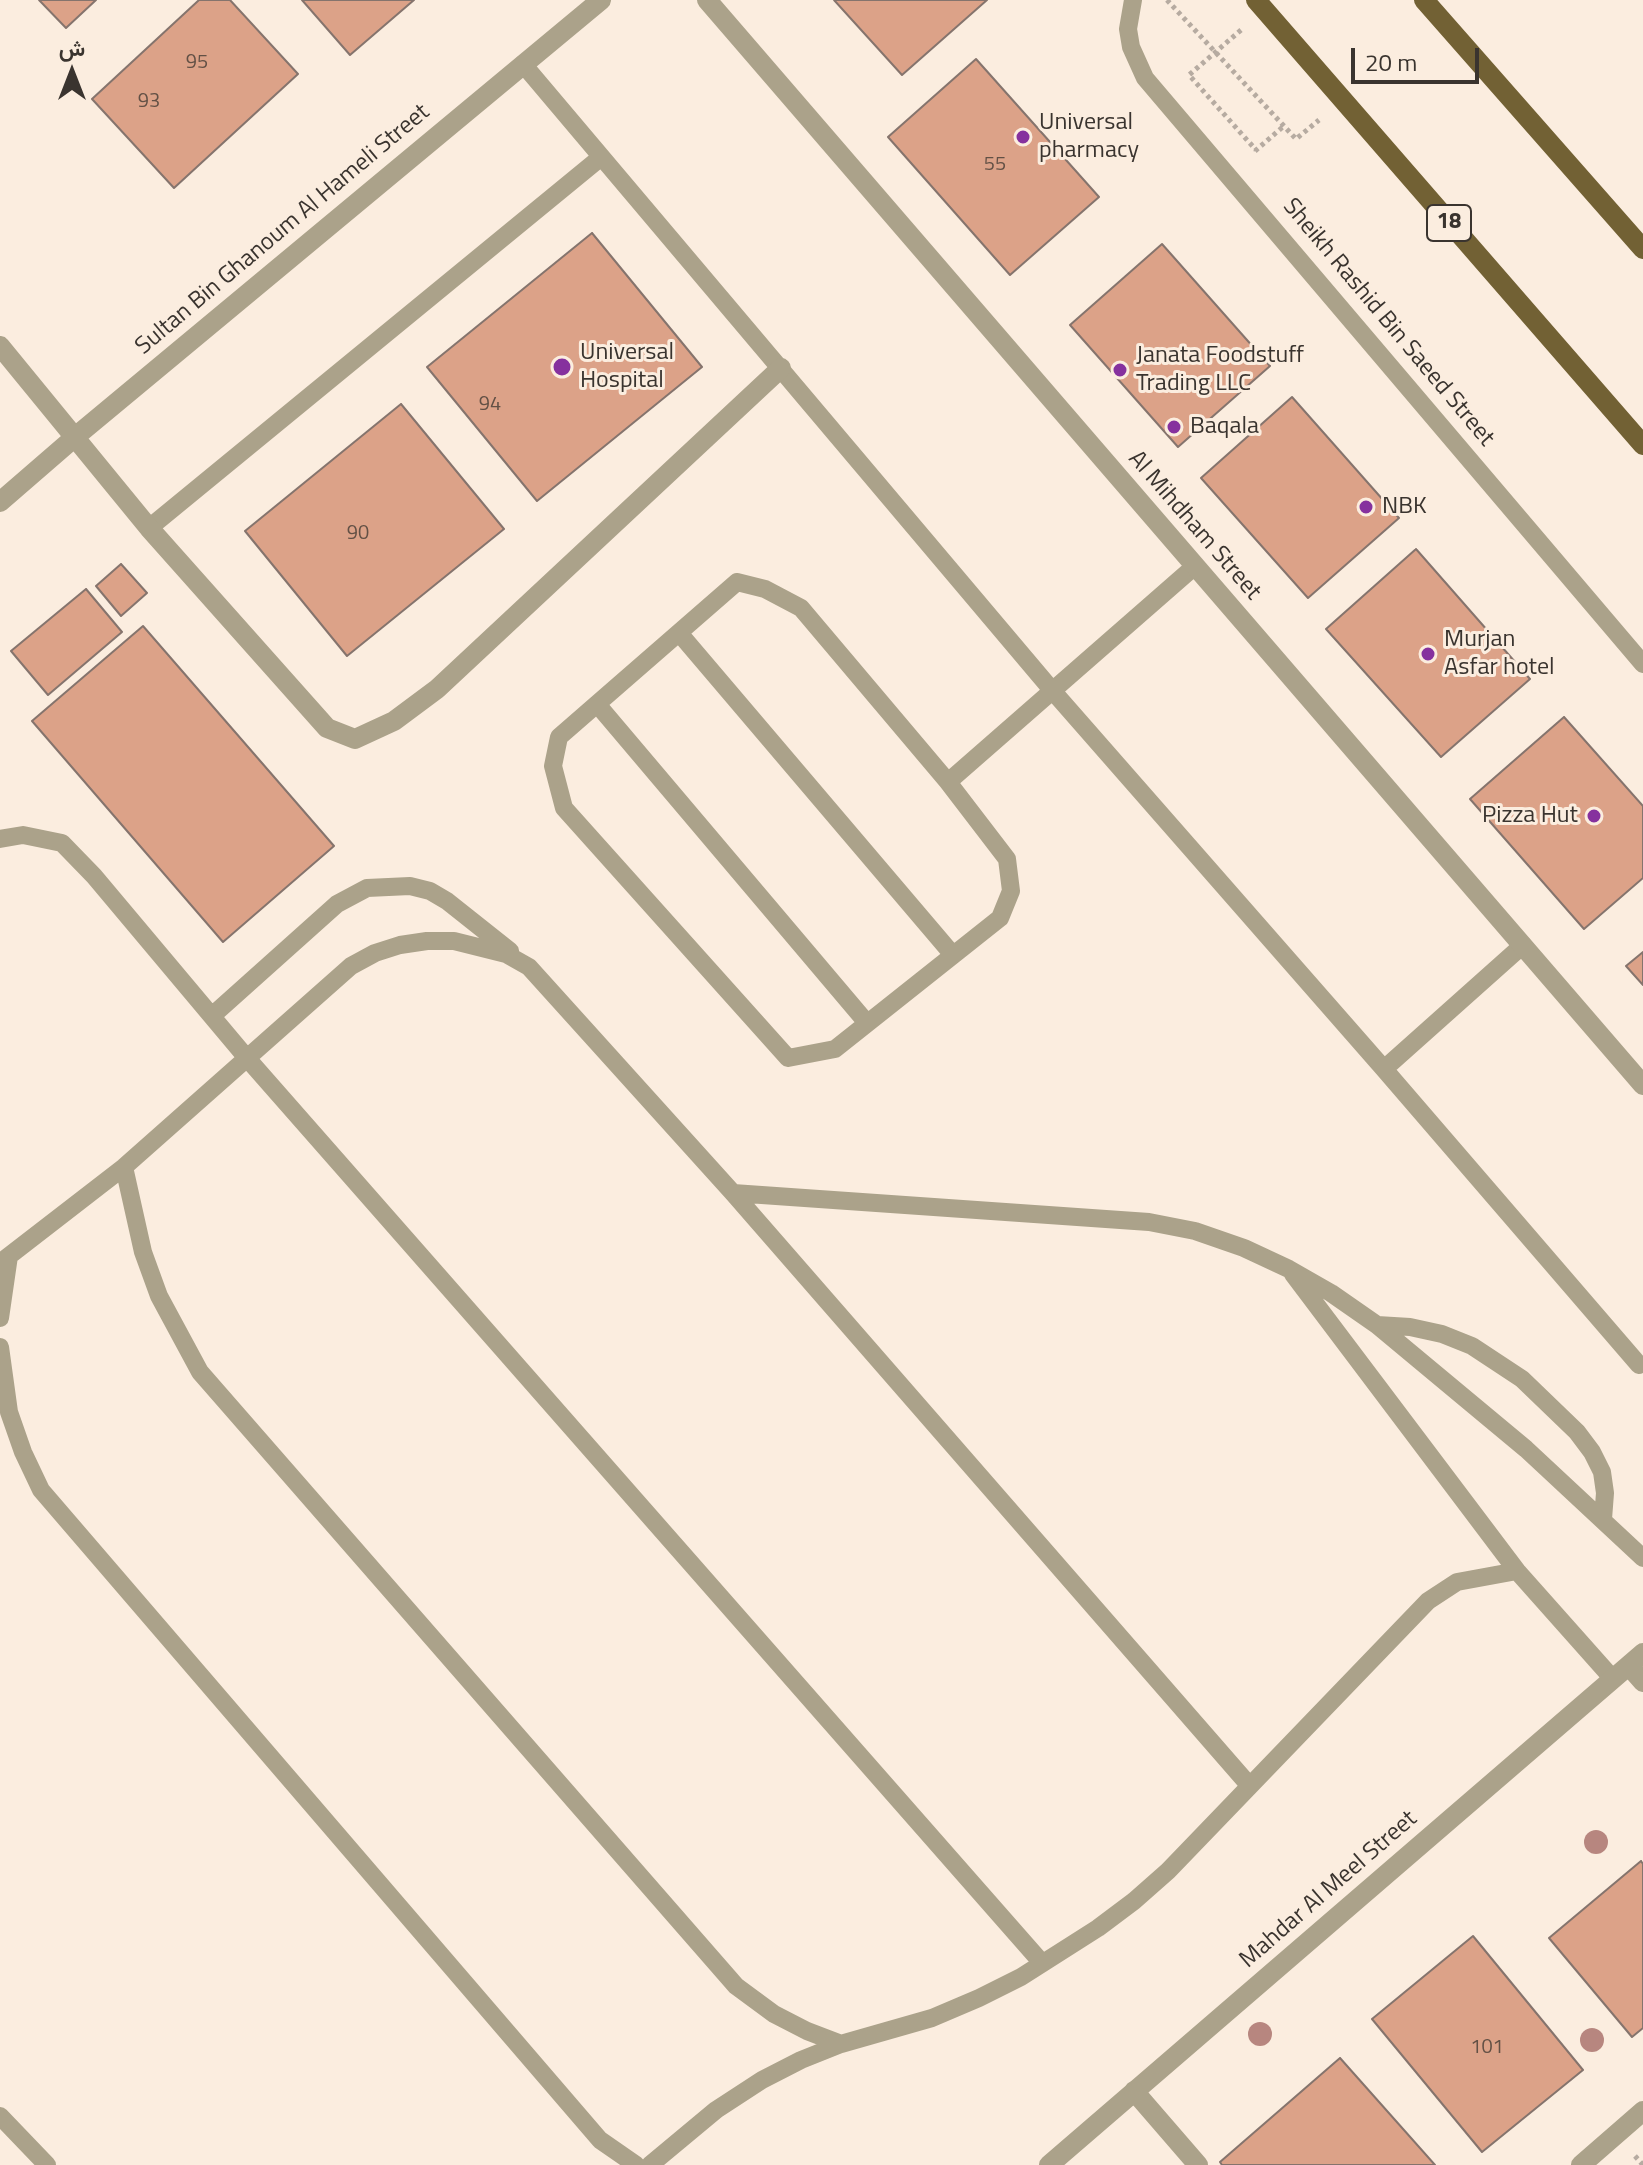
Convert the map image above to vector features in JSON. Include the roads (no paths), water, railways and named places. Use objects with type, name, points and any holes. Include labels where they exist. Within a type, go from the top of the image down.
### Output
[{"type":"main road","name":"18","points":[[1256,0],[1643,445]]},
{"type":"main road","points":[[1424,0],[1643,249]]},
{"type":"street","name":"Sultan Bin Ghanoum Al Hameli Street","points":[[0,502],[601,0]]},
{"type":"street","name":"Al Mihdham Street","points":[[707,0],[1643,1085]]},
{"type":"street","points":[[0,346],[149,528],[327,728],[355,739],[394,721],[437,689],[781,368]]},
{"type":"street","points":[[1628,1666],[1643,1682]]},
{"type":"street","name":"Mahdar Al Meel Street","points":[[1049,2165],[1628,1666]]},
{"type":"street","points":[[1134,2091],[1198,2165]]},
{"type":"street","points":[[1581,2165],[1643,2111]]},
{"type":"lane","name":"Sheikh Rashid Bin Saeed Street","points":[[1133,0],[1128,29],[1136,63],[1145,78],[1643,664]]},
{"type":"lane","points":[[523,64],[1051,689],[1639,1365]]},
{"type":"lane","points":[[149,528],[600,158]]},
{"type":"lane","points":[[948,782],[1195,566]]},
{"type":"lane","points":[[737,582],[765,589],[801,608],[948,782],[1007,859],[1011,891],[1000,918],[835,1049],[788,1058],[564,808],[553,766],[559,737],[597,704],[737,582]]},
{"type":"lane","points":[[680,634],[953,955]]},
{"type":"lane","points":[[597,704],[867,1023]]},
{"type":"lane","points":[[0,839],[23,835],[62,843],[94,876],[246,1057],[1042,1963]]},
{"type":"lane","points":[[213,1015],[337,904],[367,888],[410,886],[430,891],[447,901],[529,967],[733,1193],[1249,1785]]},
{"type":"lane","points":[[0,1318],[4,1260],[124,1167],[351,966],[375,953],[400,945],[454,941],[506,954],[529,967]]},
{"type":"lane","points":[[1384,1069],[1523,945]]},
{"type":"lane","points":[[124,1167],[143,1252],[159,1296],[200,1372],[736,1986],[774,2014],[841,2044]]},
{"type":"lane","points":[[733,1193],[1149,1222],[1195,1231],[1244,1248],[1331,1293],[1377,1325],[1526,1449],[1643,1558]]},
{"type":"lane","points":[[1289,1269],[1517,1571],[1628,1666]]},
{"type":"lane","points":[[1377,1325],[1410,1327],[1442,1334],[1472,1346],[1522,1379],[1577,1432],[1592,1452],[1602,1472],[1605,1493],[1603,1519]]},
{"type":"lane","points":[[0,1347],[9,1412],[41,1490],[600,2140],[636,2165]]},
{"type":"lane","points":[[650,2165],[716,2110],[762,2080],[841,2044],[932,2018],[979,1998],[1042,1963],[1134,1901],[1168,1871],[1428,1601],[1457,1582],[1517,1571]]},
{"type":"lane","points":[[0,2116],[47,2165]]},
{"type":"place","name":"Universal pharmacy","points":[[1023,137]]},
{"type":"place","name":"Universal Hospital","points":[[562,367]]},
{"type":"place","name":"Janata Foodstuff Trading LLC","points":[[1120,370]]},
{"type":"place","name":"Baqala","points":[[1174,427]]},
{"type":"place","name":"NBK","points":[[1366,507]]},
{"type":"place","name":"Murjan Asfar hotel","points":[[1428,654]]},
{"type":"place","name":"Pizza Hut","points":[[1594,816]]}]
